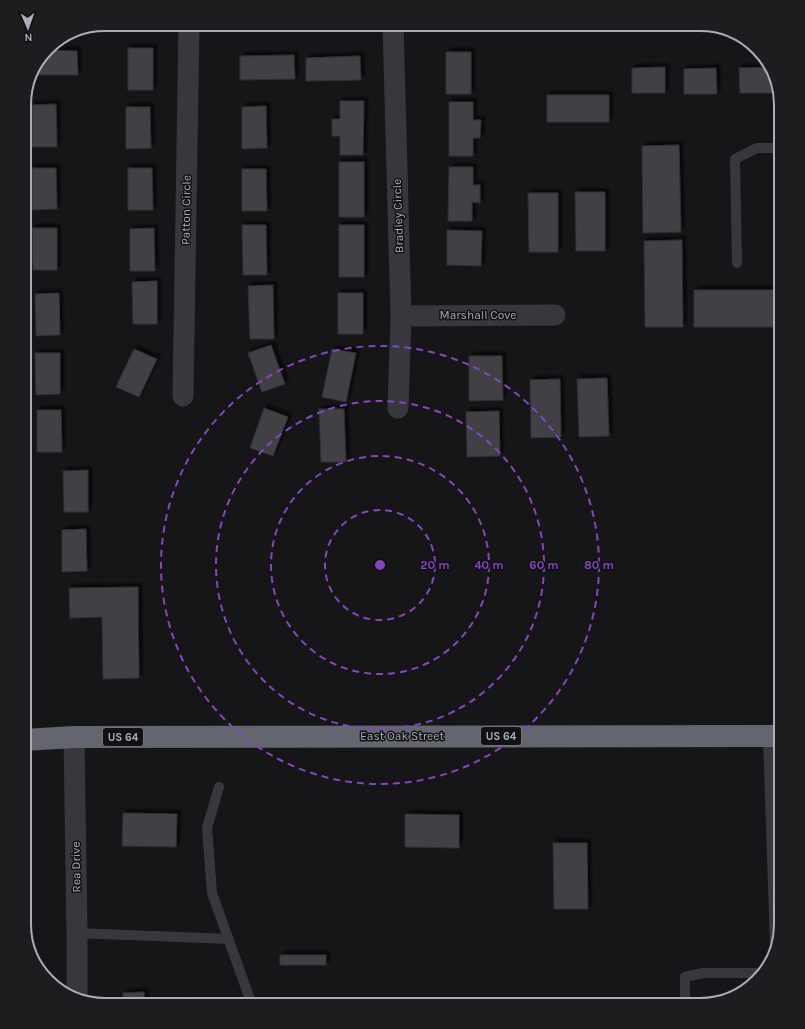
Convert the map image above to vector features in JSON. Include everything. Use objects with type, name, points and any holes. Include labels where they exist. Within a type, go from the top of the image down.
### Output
[{"type":"highway","name":"East Oak Street","points":[[31,740],[74,737],[774,736]]},
{"type":"street","name":"Patton Circle","points":[[183,396],[189,31]]},
{"type":"street","name":"Bradley Circle","points":[[393,31],[401,316],[398,408]]},
{"type":"street","name":"Marshall Cove","points":[[401,316],[555,315]]},
{"type":"street","name":"Rea Drive","points":[[74,737],[77,992]]},
{"type":"lane","points":[[737,263],[735,159],[757,148],[774,148]]},
{"type":"lane","points":[[774,736],[770,808],[774,919]]},
{"type":"lane","points":[[219,787],[207,828],[212,893],[250,998]]},
{"type":"lane","points":[[77,933],[229,939]]},
{"type":"lane","points":[[685,998],[685,977],[703,973],[757,972]]},
{"type":"building","points":[[128,48],[153,48],[153,90],[128,90]]},
{"type":"building","points":[[55,50],[77,51],[78,75],[38,75],[49,56]]},
{"type":"building","points":[[446,52],[471,52],[471,94],[446,94]]},
{"type":"building","points":[[294,55],[295,79],[240,80],[240,56]]},
{"type":"building","points":[[360,56],[361,80],[306,81],[306,58]]},
{"type":"building","points":[[665,67],[665,93],[632,93],[632,68]]},
{"type":"building","points":[[763,67],[770,81],[772,93],[740,93],[739,68]]},
{"type":"building","points":[[716,68],[717,94],[684,94],[684,69]]},
{"type":"building","points":[[547,95],[609,95],[609,122],[547,122]]},
{"type":"building","points":[[340,101],[364,101],[363,155],[340,155],[340,136],[332,136],[332,119],[340,119]]},
{"type":"building","points":[[449,102],[473,102],[473,120],[481,120],[480,138],[473,138],[473,156],[449,156]]},
{"type":"building","points":[[56,104],[57,147],[32,147],[32,105]]},
{"type":"building","points":[[266,106],[267,148],[242,149],[242,107]]},
{"type":"building","points":[[126,107],[150,107],[151,148],[126,149]]},
{"type":"building","points":[[679,145],[681,232],[643,233],[642,146]]},
{"type":"building","points":[[339,162],[364,162],[364,217],[339,217]]},
{"type":"building","points":[[449,167],[473,167],[473,185],[480,185],[480,203],[472,202],[472,221],[448,221]]},
{"type":"building","points":[[32,168],[56,168],[57,209],[32,210]]},
{"type":"building","points":[[128,168],[152,168],[153,210],[128,210]]},
{"type":"building","points":[[242,169],[266,169],[267,211],[242,211]]},
{"type":"building","points":[[575,192],[605,192],[605,251],[576,251]]},
{"type":"building","points":[[528,193],[558,193],[558,252],[529,252]]},
{"type":"building","points":[[242,225],[266,225],[267,275],[243,275]]},
{"type":"building","points":[[339,225],[364,225],[364,277],[339,277]]},
{"type":"building","points":[[32,228],[57,228],[57,270],[33,270]]},
{"type":"building","points":[[154,228],[155,271],[130,271],[130,229]]},
{"type":"building","points":[[447,230],[482,231],[481,266],[447,265]]},
{"type":"building","points":[[682,240],[683,327],[645,327],[644,241]]},
{"type":"building","points":[[157,281],[157,324],[133,324],[132,282]]},
{"type":"building","points":[[273,285],[274,339],[250,339],[248,286]]},
{"type":"building","points":[[694,290],[774,290],[774,327],[694,327]]},
{"type":"building","points":[[59,293],[60,335],[36,336],[35,294]]},
{"type":"building","points":[[338,293],[363,293],[363,334],[338,334]]},
{"type":"building","points":[[271,345],[285,384],[262,392],[248,353]]},
{"type":"building","points":[[134,349],[157,359],[139,397],[116,387]]},
{"type":"building","points":[[332,349],[356,353],[346,402],[322,397]]},
{"type":"building","points":[[35,353],[60,353],[60,394],[36,395]]},
{"type":"building","points":[[469,356],[502,356],[503,400],[469,401]]},
{"type":"building","points":[[607,378],[609,436],[579,437],[577,379]]},
{"type":"building","points":[[560,379],[561,437],[531,438],[530,380]]},
{"type":"building","points":[[264,408],[288,417],[273,456],[250,448]]},
{"type":"building","points":[[319,409],[344,409],[346,462],[321,462]]},
{"type":"building","points":[[37,410],[61,410],[62,452],[37,452]]},
{"type":"building","points":[[499,411],[500,456],[467,457],[466,412]]},
{"type":"building","points":[[88,470],[88,512],[64,512],[63,471]]},
{"type":"building","points":[[86,529],[87,571],[62,572],[62,530]]},
{"type":"building","points":[[138,587],[139,678],[103,679],[102,617],[70,618],[69,588]]},
{"type":"building","points":[[123,813],[177,814],[176,847],[122,846]]},
{"type":"building","points":[[405,814],[459,815],[459,848],[405,847]]},
{"type":"building","points":[[553,843],[587,843],[588,909],[554,909]]},
{"type":"building","points":[[280,955],[326,955],[326,965],[280,965]]},
{"type":"building","points":[[144,992],[144,998],[123,998],[123,993]]}]
